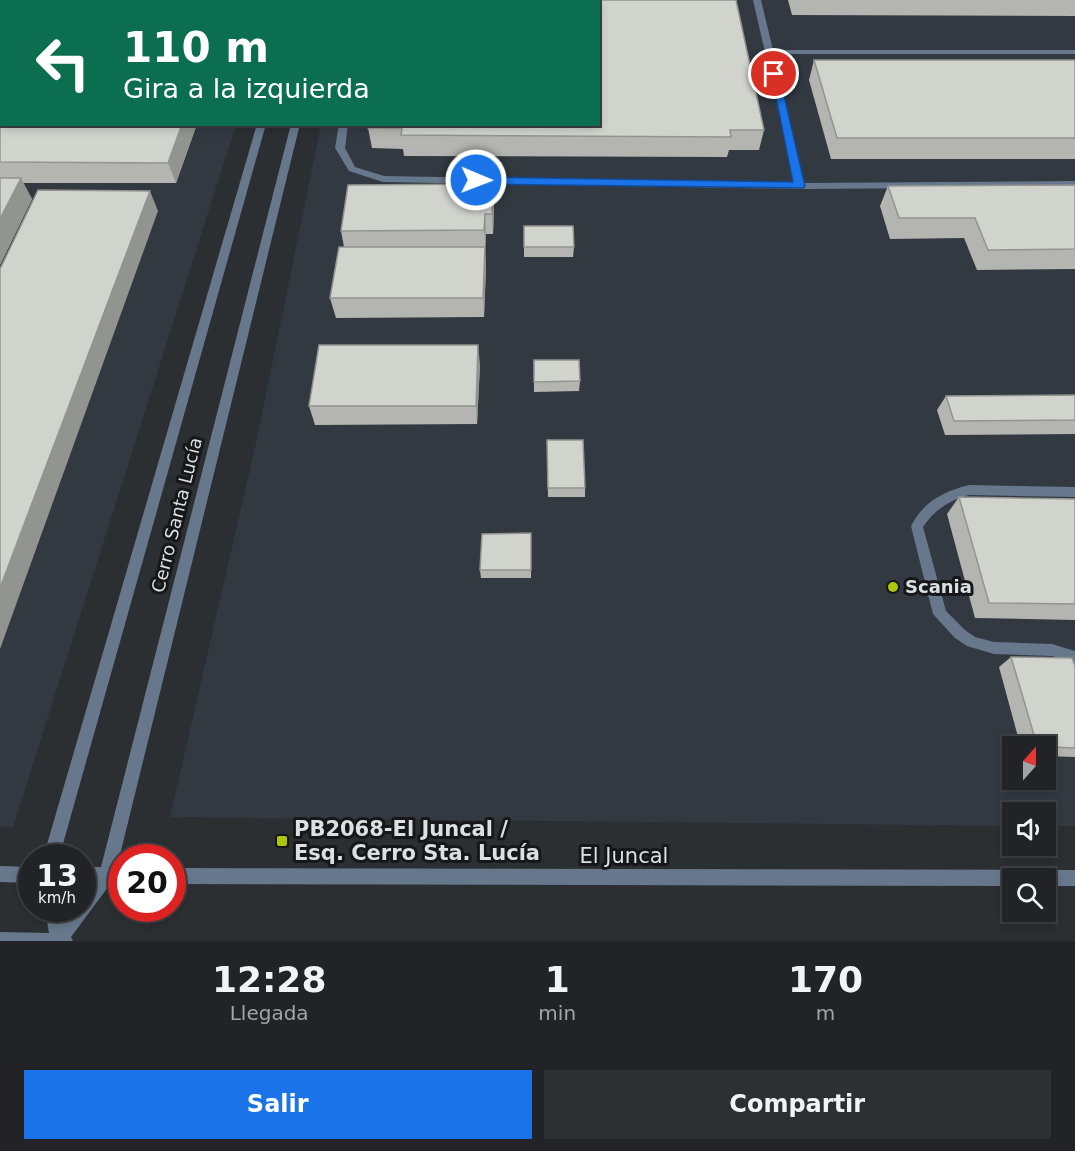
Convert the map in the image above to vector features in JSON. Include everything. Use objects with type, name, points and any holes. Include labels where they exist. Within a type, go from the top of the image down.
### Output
[{"type":"street","points":[[758,0],[800,186]]},
{"type":"street","points":[[769,52],[1075,52]]},
{"type":"street","name":"Cerro Santa Lucía","points":[[55,844],[261,126]]},
{"type":"street","name":"Cerro Santa Lucía","points":[[122,844],[296,126]]},
{"type":"street","points":[[344,126],[340,148],[352,169],[383,178],[800,186],[1075,184]]},
{"type":"street","points":[[1075,492],[969,490],[936,503],[922,517],[917,526],[940,614],[960,634],[972,642],[994,648],[1036,648],[1075,657]]},
{"type":"street","points":[[0,874],[18,874]]},
{"type":"street","name":"El Juncal","points":[[186,876],[1075,878]]},
{"type":"street","name":"Cerro Santa Lucía","points":[[96,894],[108,881]]},
{"type":"street","points":[[55,922],[58,941]]},
{"type":"street","name":"Cerro Santa Lucía","points":[[58,941],[72,922]]},
{"type":"street","points":[[0,940],[65,941]]},
{"type":"shaded area","points":[[600,0],[1075,0],[1075,826],[1056,826],[1056,802],[1002,802],[1002,826],[170,817],[256,443],[321,126],[600,126]]},
{"type":"shaded area","points":[[0,126],[236,126],[13,827],[0,827]]},
{"type":"building","points":[[600,0],[736,0],[764,130],[730,130],[731,137],[401,135],[402,128],[368,128],[368,126],[600,126]]},
{"type":"building","points":[[814,60],[1075,60],[1075,138],[837,138]]},
{"type":"building","points":[[0,126],[181,126],[168,163],[0,162]]},
{"type":"building","points":[[0,178],[21,178],[0,219]]},
{"type":"building","points":[[493,184],[492,214],[485,214],[484,230],[341,231],[348,185]]},
{"type":"building","points":[[1075,185],[1075,249],[988,250],[975,218],[899,218],[888,186]]},
{"type":"building","points":[[38,190],[150,191],[0,588],[0,269]]},
{"type":"building","points":[[524,226],[573,226],[574,247],[524,247]]},
{"type":"building","points":[[339,247],[485,247],[483,298],[330,298]]},
{"type":"building","points":[[319,345],[478,345],[476,406],[309,406]]},
{"type":"building","points":[[534,360],[579,360],[580,381],[534,382]]},
{"type":"building","points":[[1075,395],[1075,420],[954,421],[946,396]]},
{"type":"building","points":[[547,440],[583,440],[585,488],[548,488]]},
{"type":"building","points":[[959,497],[1075,499],[1075,604],[989,603]]},
{"type":"building","points":[[531,533],[531,570],[480,570],[482,534]]},
{"type":"building","points":[[1011,657],[1072,658],[1075,666],[1075,748],[1056,747],[1056,736],[1034,735]]},
{"type":"place","name":"Scania","points":[[893,587]]},
{"type":"place","name":"PB2068-El Juncal / Esq. Cerro Sta. Lucía","points":[[282,841]]},
{"type":"route","points":[[476,180],[800,186],[774,74]]}]
